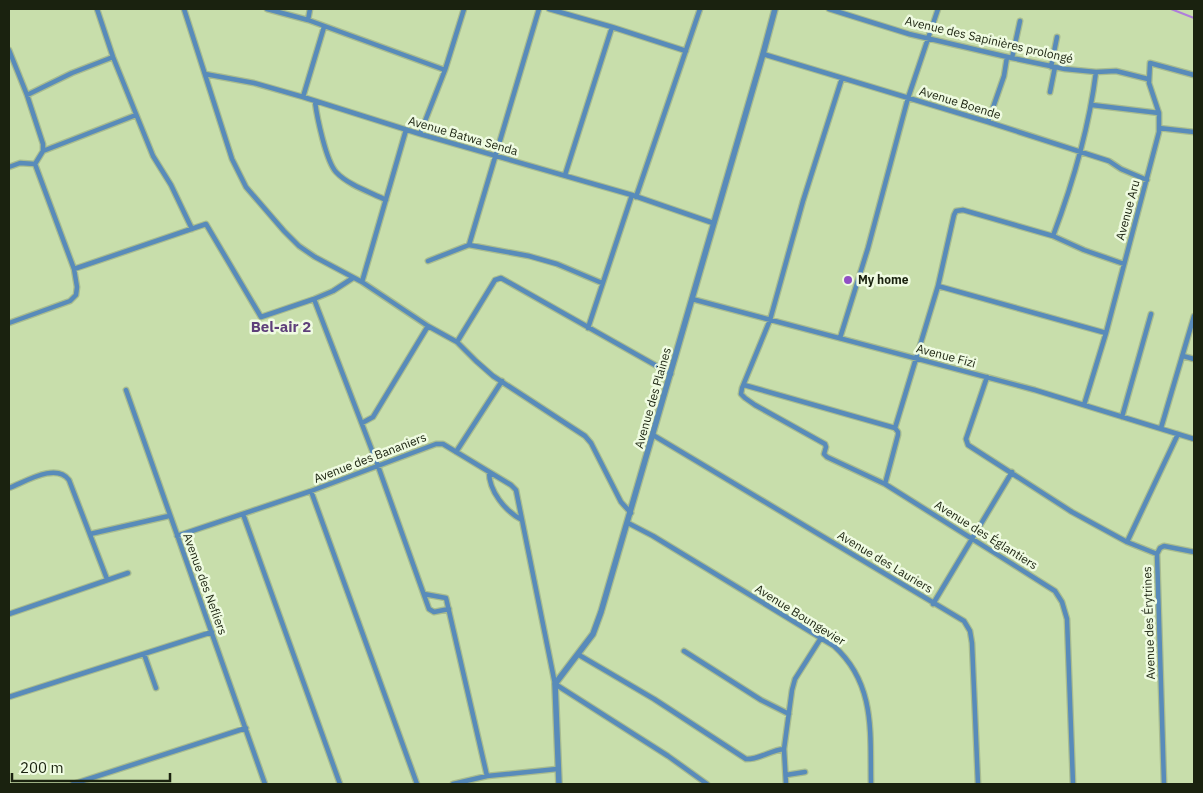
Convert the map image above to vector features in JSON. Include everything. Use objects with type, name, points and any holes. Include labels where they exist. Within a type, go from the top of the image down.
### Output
[{"type":"street","points":[[97,9],[113,57],[136,115],[154,156],[171,185],[192,230]]},
{"type":"street","points":[[184,9],[232,159],[252,195],[299,246],[315,257],[362,282],[428,326],[457,342],[476,361],[502,381],[588,439],[622,502],[631,513]]},
{"type":"street","points":[[267,9],[308,20],[445,70]]},
{"type":"street","points":[[308,20],[310,9]]},
{"type":"street","points":[[420,134],[445,70],[463,10],[456,9]]},
{"type":"street","points":[[469,245],[538,9]]},
{"type":"street","points":[[551,9],[686,51]]},
{"type":"street","points":[[588,328],[602,283],[700,9]]},
{"type":"street","name":"Avenue des Plaines","points":[[555,684],[579,655],[593,634],[631,513],[713,223],[764,54],[775,9]]},
{"type":"street","name":"Avenue des Sapinières prolongé","points":[[830,9],[927,38],[1009,58],[1053,67],[1096,72],[1116,71],[1148,79]]},
{"type":"street","points":[[840,338],[871,239],[908,98],[938,9]]},
{"type":"street","points":[[988,122],[1020,21]]},
{"type":"street","points":[[303,97],[324,27]]},
{"type":"street","points":[[565,175],[612,27]]},
{"type":"street","points":[[1050,92],[1057,37]]},
{"type":"street","points":[[9,50],[28,95],[40,132],[43,151]]},
{"type":"street","name":"Avenue Boende","points":[[764,54],[1081,152],[1111,162],[1121,169],[1147,180]]},
{"type":"street","points":[[28,95],[72,73],[113,57]]},
{"type":"street","points":[[1148,79],[1150,63],[1194,75]]},
{"type":"street","points":[[1053,236],[1081,152],[1092,105],[1096,72]]},
{"type":"street","name":"Avenue Batwa Senda","points":[[205,74],[254,83],[303,97],[406,130],[634,196],[713,223]]},
{"type":"street","points":[[842,78],[803,201],[770,320],[744,384],[895,428],[898,436],[885,484]]},
{"type":"street","name":"Avenue Aru","points":[[1084,405],[1106,333],[1159,128],[1159,113],[1148,79]]},
{"type":"street","points":[[315,102],[319,127],[334,170],[356,185],[386,200]]},
{"type":"street","points":[[1092,105],[1159,113]]},
{"type":"street","points":[[35,164],[43,151],[136,115]]},
{"type":"street","points":[[1159,128],[1194,132]]},
{"type":"street","points":[[362,282],[406,130]]},
{"type":"street","points":[[9,167],[20,163],[35,164]]},
{"type":"street","points":[[9,323],[74,298],[77,287],[74,269],[35,164]]},
{"type":"street","points":[[895,428],[938,286],[954,215],[958,210],[1053,236],[1084,250],[1124,264]]},
{"type":"street","points":[[74,269],[206,224],[260,316],[314,299],[334,290],[353,278]]},
{"type":"street","points":[[428,261],[469,245],[557,264],[602,283]]},
{"type":"street","points":[[457,342],[498,278],[504,278],[671,374]]},
{"type":"street","points":[[938,286],[1106,333]]},
{"type":"street","points":[[314,299],[378,466],[429,609],[431,612],[449,609]]},
{"type":"street","name":"Avenue Fizi","points":[[692,299],[1035,390],[1194,439]]},
{"type":"street","points":[[1122,417],[1151,314]]},
{"type":"street","points":[[1161,428],[1194,316]]},
{"type":"street","points":[[362,424],[373,417],[428,326]]},
{"type":"street","points":[[1183,356],[1194,359]]},
{"type":"street","name":"Avenue des Érytrines","points":[[987,377],[966,439],[968,445],[1072,512],[1128,542],[1157,554],[1164,784]]},
{"type":"street","points":[[456,452],[502,381]]},
{"type":"street","name":"Avenue des Églantiers","points":[[744,384],[741,391],[745,398],[826,444],[824,454],[826,457],[885,484],[1055,591],[1062,602],[1067,619],[1073,784]]},
{"type":"street","name":"Avenue des Nefliers","points":[[126,390],[265,784]]},
{"type":"street","points":[[1128,542],[1178,434]]},
{"type":"street","name":"Avenue des Lauriers","points":[[653,435],[964,621],[970,631],[978,784]]},
{"type":"street","name":"Avenue des Bananiers","points":[[177,536],[311,491],[439,443],[514,487],[555,684]]},
{"type":"street","points":[[489,472],[490,484],[508,511],[522,520]]},
{"type":"street","points":[[933,604],[1012,472]]},
{"type":"street","points":[[9,488],[48,473],[61,473],[69,480],[107,579]]},
{"type":"street","points":[[311,491],[417,784]]},
{"type":"street","points":[[244,514],[340,784]]},
{"type":"street","points":[[90,534],[169,516]]},
{"type":"street","name":"Avenue Boungevier","points":[[628,523],[653,536],[822,638],[845,656],[852,665],[863,690],[870,715],[871,784]]},
{"type":"street","points":[[1157,554],[1160,548],[1164,546],[1194,552]]},
{"type":"street","points":[[9,614],[128,573]]},
{"type":"street","points":[[424,594],[446,597],[487,776]]},
{"type":"street","points":[[9,697],[212,632]]},
{"type":"street","points":[[786,784],[784,749],[792,690],[795,679],[822,638]]},
{"type":"street","points":[[684,651],[761,700],[789,714]]},
{"type":"street","points":[[144,654],[156,688]]},
{"type":"street","points":[[579,655],[654,699],[746,759],[784,749]]},
{"type":"street","points":[[555,684],[558,784]]},
{"type":"street","points":[[555,684],[668,756],[705,783]]},
{"type":"street","points":[[73,784],[246,728]]},
{"type":"street","points":[[453,784],[487,776],[557,769]]},
{"type":"street","points":[[786,776],[805,772]]},
{"type":"street","points":[[697,784],[705,783]]},
{"type":"waterway","points":[[1171,9],[1194,18]]},
{"type":"place","name":"My home","points":[[848,280]]},
{"type":"district","name":"Bel-air 2","points":[[281,327]]}]
